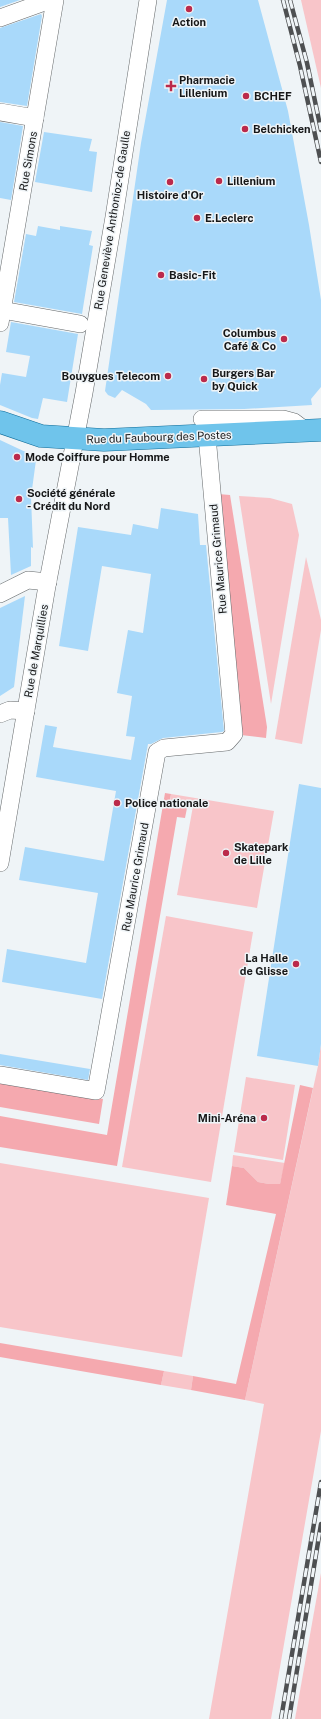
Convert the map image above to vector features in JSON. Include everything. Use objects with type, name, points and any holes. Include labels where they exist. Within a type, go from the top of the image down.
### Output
[{"type":"main road","name":"Rue du Faubourg des Postes","points":[[0,422],[41,436],[75,439],[115,440],[204,428],[314,431]]},
{"type":"street","points":[[0,18],[50,0]]},
{"type":"street","name":"Rue Simons","points":[[1,316],[7,241],[35,118],[55,0]]},
{"type":"street","name":"Rue Geneviève Anthonioz-de Gaulle","points":[[75,439],[114,217],[148,0]]},
{"type":"street","points":[[0,112],[35,118]]},
{"type":"street","points":[[1,316],[80,324]]},
{"type":"street","name":"Rue Maurice Grimaud","points":[[0,1075],[96,1091],[157,752],[164,748],[227,742],[234,734],[204,428]]},
{"type":"street","name":"Rue de Marquillies","points":[[0,863],[48,582],[75,439]]},
{"type":"street","points":[[0,594],[28,580],[48,582]]},
{"type":"street","points":[[0,714],[10,710],[26,711]]},
{"type":"shaded area","points":[[301,0],[321,0],[321,88]]},
{"type":"shaded area","points":[[218,494],[230,495],[267,727],[266,738],[241,735]]},
{"type":"shaded area","points":[[239,496],[270,498],[292,504],[299,535],[271,704]]},
{"type":"shaded area","points":[[306,557],[321,620],[321,630],[302,744],[275,739]]},
{"type":"shaded area","points":[[165,793],[171,794],[169,805],[187,808],[185,818],[177,817],[117,1166],[0,1147],[0,1116],[107,1135]]},
{"type":"shaded area","name":"Skatepark de Lille","points":[[171,794],[274,811],[257,908],[177,895],[193,806],[170,802]]},
{"type":"shaded area","points":[[166,916],[253,932],[211,1182],[122,1167]]},
{"type":"shaded area","points":[[321,1044],[321,1431],[271,1719],[209,1719],[264,1404],[245,1400],[318,1066]]},
{"type":"shaded area","name":"Mini-Aréna","points":[[246,1077],[295,1085],[283,1160],[234,1152]]},
{"type":"shaded area","points":[[0,1082],[103,1099],[99,1124],[0,1107]]},
{"type":"shaded area","points":[[300,1085],[313,1088],[245,1400],[191,1390],[193,1376],[236,1384],[276,1214],[226,1205],[232,1166],[244,1168],[258,1182],[280,1184]]},
{"type":"shaded area","points":[[233,1155],[285,1163],[280,1184],[258,1182],[244,1168],[232,1166]]},
{"type":"shaded area","points":[[0,1163],[209,1198],[182,1357],[0,1327]]},
{"type":"shaded area","points":[[0,1343],[164,1371],[161,1385],[0,1357]]},
{"type":"shaded area","points":[[164,1371],[193,1376],[191,1390],[161,1385]]},
{"type":"shaded area","points":[[321,1573],[321,1719],[295,1719]]},
{"type":"building","points":[[0,0],[20,0],[0,7]]},
{"type":"building","name":"Lillenium","points":[[167,0],[258,0],[288,111],[321,300],[321,387],[311,399],[312,405],[244,409],[151,410],[146,404],[122,390],[115,398],[108,395],[105,391],[141,143]]},
{"type":"building","points":[[41,14],[42,16],[27,106],[0,102],[0,28]]},
{"type":"building","points":[[0,122],[23,126],[11,200],[0,198]]},
{"type":"building","points":[[44,132],[92,139],[89,151],[97,152],[92,192],[35,182]]},
{"type":"building","points":[[38,226],[60,230],[60,226],[92,231],[89,245],[93,246],[82,314],[14,302],[26,234],[36,236]]},
{"type":"building","points":[[11,322],[78,334],[67,402],[43,398],[38,419],[0,405],[0,385],[2,373],[26,377],[30,356],[6,352]]},
{"type":"building","points":[[0,440],[32,455],[36,460],[31,497],[33,548],[31,547],[31,566],[11,575],[8,518],[0,518]]},
{"type":"building","points":[[161,508],[198,514],[200,545],[206,545],[224,731],[163,738],[148,744],[102,999],[2,982],[7,949],[86,963],[98,893],[19,880],[25,847],[104,861],[116,791],[36,777],[45,725],[57,727],[53,747],[131,760],[135,737],[126,736],[132,696],[117,693],[128,630],[143,633],[151,574],[102,566],[88,651],[59,646],[78,527],[131,535],[133,524],[158,529]]},
{"type":"building","points":[[25,596],[14,687],[0,696],[0,608]]},
{"type":"building","name":"La Halle de Glisse","points":[[299,784],[321,788],[321,1044],[318,1066],[257,1056]]},
{"type":"building","points":[[0,1054],[90,1069],[88,1080],[0,1065]]},
{"type":"railway","points":[[283,0],[300,66],[321,162]]},
{"type":"railway","points":[[290,0],[307,63],[321,130]]},
{"type":"railway","points":[[281,1719],[321,1482]]},
{"type":"railway","points":[[289,1719],[321,1524]]},
{"type":"place","name":"Action","points":[[189,9]]},
{"type":"place","name":"Pharmacie Lillenium","points":[[171,86]]},
{"type":"place","name":"BCHEF","points":[[246,96]]},
{"type":"place","name":"Belchicken","points":[[245,129]]},
{"type":"place","name":"Lillenium","points":[[219,181]]},
{"type":"place","name":"Histoire d'Or","points":[[170,182]]},
{"type":"place","name":"E.Leclerc","points":[[197,218]]},
{"type":"place","name":"Basic-Fit","points":[[161,275]]},
{"type":"place","name":"Columbus Café & Co","points":[[284,339]]},
{"type":"place","name":"Bouygues Telecom","points":[[168,376]]},
{"type":"place","name":"Burgers Bar by Quick","points":[[204,379]]},
{"type":"place","name":"Mode Coiffure pour Homme","points":[[17,457]]},
{"type":"place","name":"Société générale - Crédit du Nord","points":[[19,499]]},
{"type":"place","name":"Police nationale","points":[[117,803]]},
{"type":"place","name":"Skatepark de Lille","points":[[226,853]]},
{"type":"place","name":"La Halle de Glisse","points":[[296,964]]},
{"type":"place","name":"Mini-Aréna","points":[[264,1118]]}]
